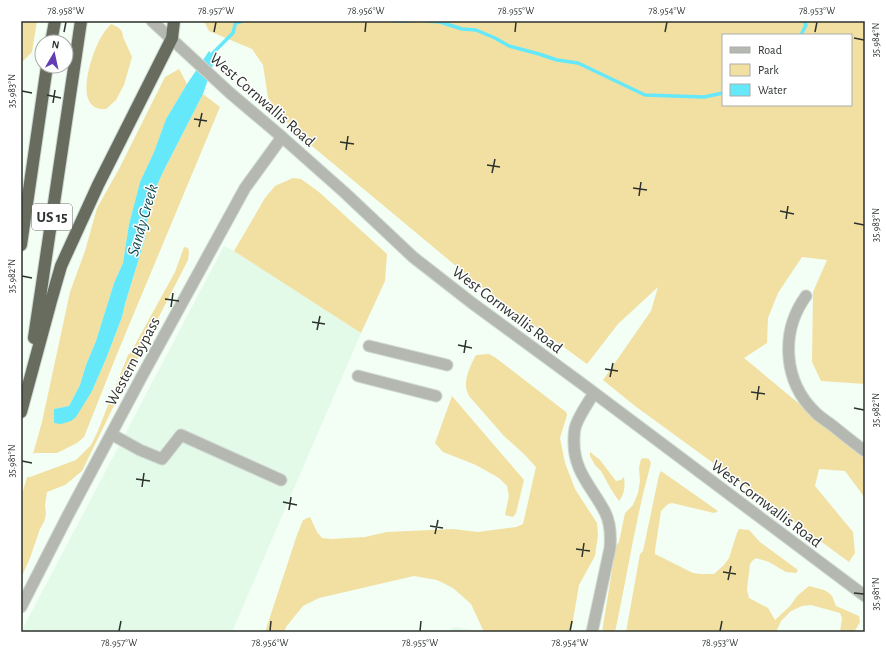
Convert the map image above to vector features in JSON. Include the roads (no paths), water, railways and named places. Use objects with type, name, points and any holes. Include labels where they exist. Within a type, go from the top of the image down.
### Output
[{"type":"highway","points":[[53,34],[55,21]]},
{"type":"highway","name":"US 15","points":[[21,412],[39,305],[81,21]]},
{"type":"highway","points":[[21,412],[61,266],[98,185],[172,38],[174,21]]},
{"type":"highway","name":"US 15","points":[[21,245],[47,74]]},
{"type":"street","name":"West Cornwallis Road","points":[[152,21],[230,93],[344,192],[413,257],[472,303],[863,591]]},
{"type":"street","name":"Western Bypass","points":[[21,606],[146,369],[245,188],[282,137]]},
{"type":"street","points":[[806,296],[796,313],[788,343],[792,374],[798,389],[806,402],[817,414],[865,451]]},
{"type":"street","points":[[369,346],[447,365]]},
{"type":"street","points":[[358,376],[436,396]]},
{"type":"street","points":[[592,632],[610,548],[611,534],[610,525],[605,513],[578,466],[575,456],[574,434],[576,424],[594,393]]},
{"type":"street","points":[[112,434],[140,450],[162,459],[181,435],[281,480]]},
{"type":"water","points":[[209,51],[215,59],[203,94],[151,198],[144,242],[122,317],[106,359],[92,391],[76,417],[71,421],[61,424],[54,423],[54,409],[69,406],[80,385],[96,341],[114,283],[123,263],[129,224],[140,182],[154,152],[166,119]]},
{"type":"waterway","name":"Sandy Creek","points":[[211,59],[212,54],[233,33],[236,21]]},
{"type":"waterway","name":"Sandy Creek","points":[[236,23],[243,21]]},
{"type":"waterway","points":[[395,21],[409,21]]},
{"type":"waterway","points":[[426,21],[440,22],[462,29],[476,30],[509,46],[557,60],[578,63],[645,95],[704,97],[722,93]]},
{"type":"waterway","points":[[802,34],[806,25],[804,21]]}]
